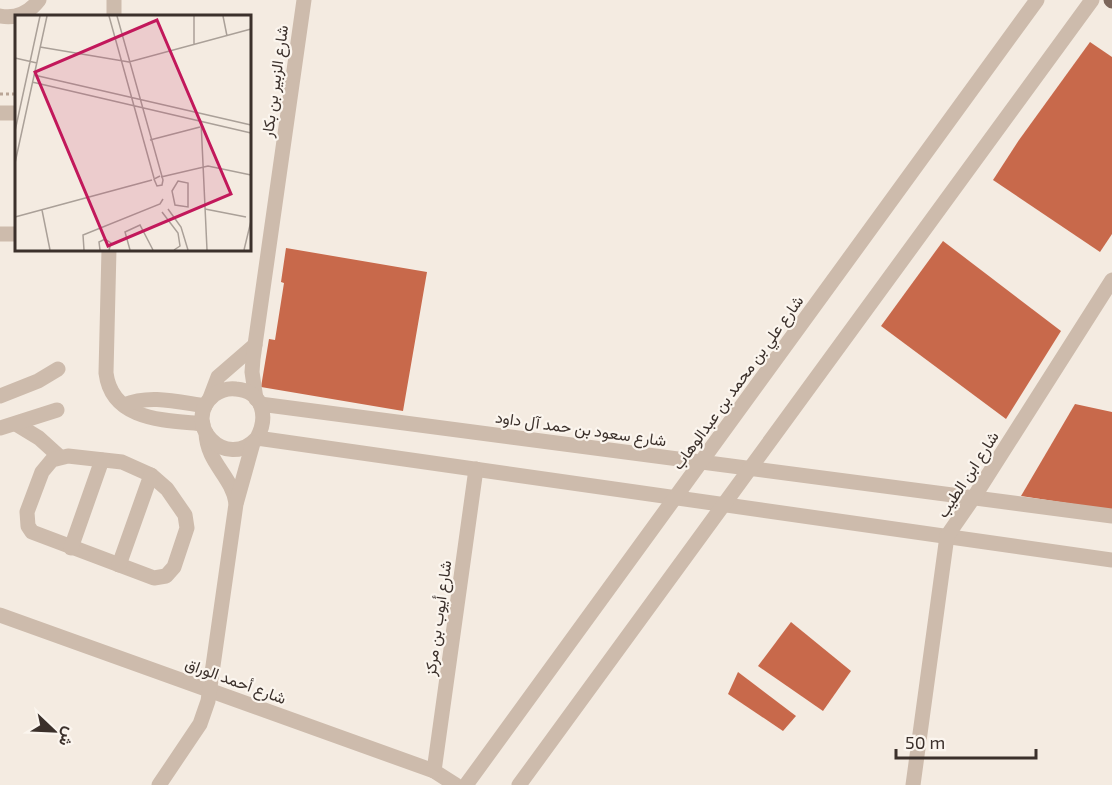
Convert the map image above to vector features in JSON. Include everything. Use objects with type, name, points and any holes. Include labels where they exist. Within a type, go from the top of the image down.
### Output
[{"type":"street","points":[[22,15],[39,0]]},
{"type":"street","name":"شارع الزبير بن بكار","points":[[258,401],[252,372],[255,345],[304,0]]},
{"type":"street","name":"شارع علي بن محمد بن عبدالوهاب","points":[[466,785],[1037,0]]},
{"type":"street","points":[[519,785],[1092,0]]},
{"type":"street","points":[[0,16],[15,16]]},
{"type":"street","points":[[109,250],[106,373],[113,395],[141,415],[204,429],[212,442],[222,448],[232,450],[243,448],[255,441],[1112,560]]},
{"type":"street","name":"شارع ابن الطيب","points":[[913,785],[947,536],[974,498],[1112,280]]},
{"type":"street","points":[[236,504],[232,489],[210,455],[204,429],[208,402],[218,377],[255,345]]},
{"type":"street","points":[[0,396],[38,381],[58,369]]},
{"type":"street","points":[[124,405],[143,399],[208,402],[219,392],[228,388],[248,392],[258,401],[264,416],[236,504],[208,701],[200,724],[159,785]]},
{"type":"street","name":"شارع سعود بن حمد آل داود","points":[[258,401],[1112,516]]},
{"type":"street","points":[[0,428],[57,410]]},
{"type":"street","points":[[16,424],[39,438],[60,457]]},
{"type":"street","points":[[60,457],[122,462],[151,475],[167,489],[185,515],[185,534],[174,567],[166,576],[154,578],[32,532],[26,519],[42,472],[46,465],[60,457]]},
{"type":"street","points":[[71,548],[102,460]]},
{"type":"street","name":"شارع أيوب بن مركز","points":[[434,771],[476,470]]},
{"type":"street","points":[[119,565],[151,475]]},
{"type":"street","name":"شارع أحمد الوراق","points":[[0,615],[434,771],[456,785]]},
{"type":"building","points":[[1090,42],[1112,57],[1112,234],[1100,252],[993,180]]},
{"type":"building","points":[[943,241],[1061,331],[1006,419],[881,326]]},
{"type":"building","points":[[286,248],[427,272],[403,411],[261,387],[269,339],[275,340],[284,283],[281,282]]},
{"type":"building","points":[[1075,404],[1112,412],[1112,510],[1021,496]]},
{"type":"building","points":[[791,622],[851,671],[823,711],[758,666]]},
{"type":"building","points":[[738,672],[796,716],[783,731],[728,694]]}]
